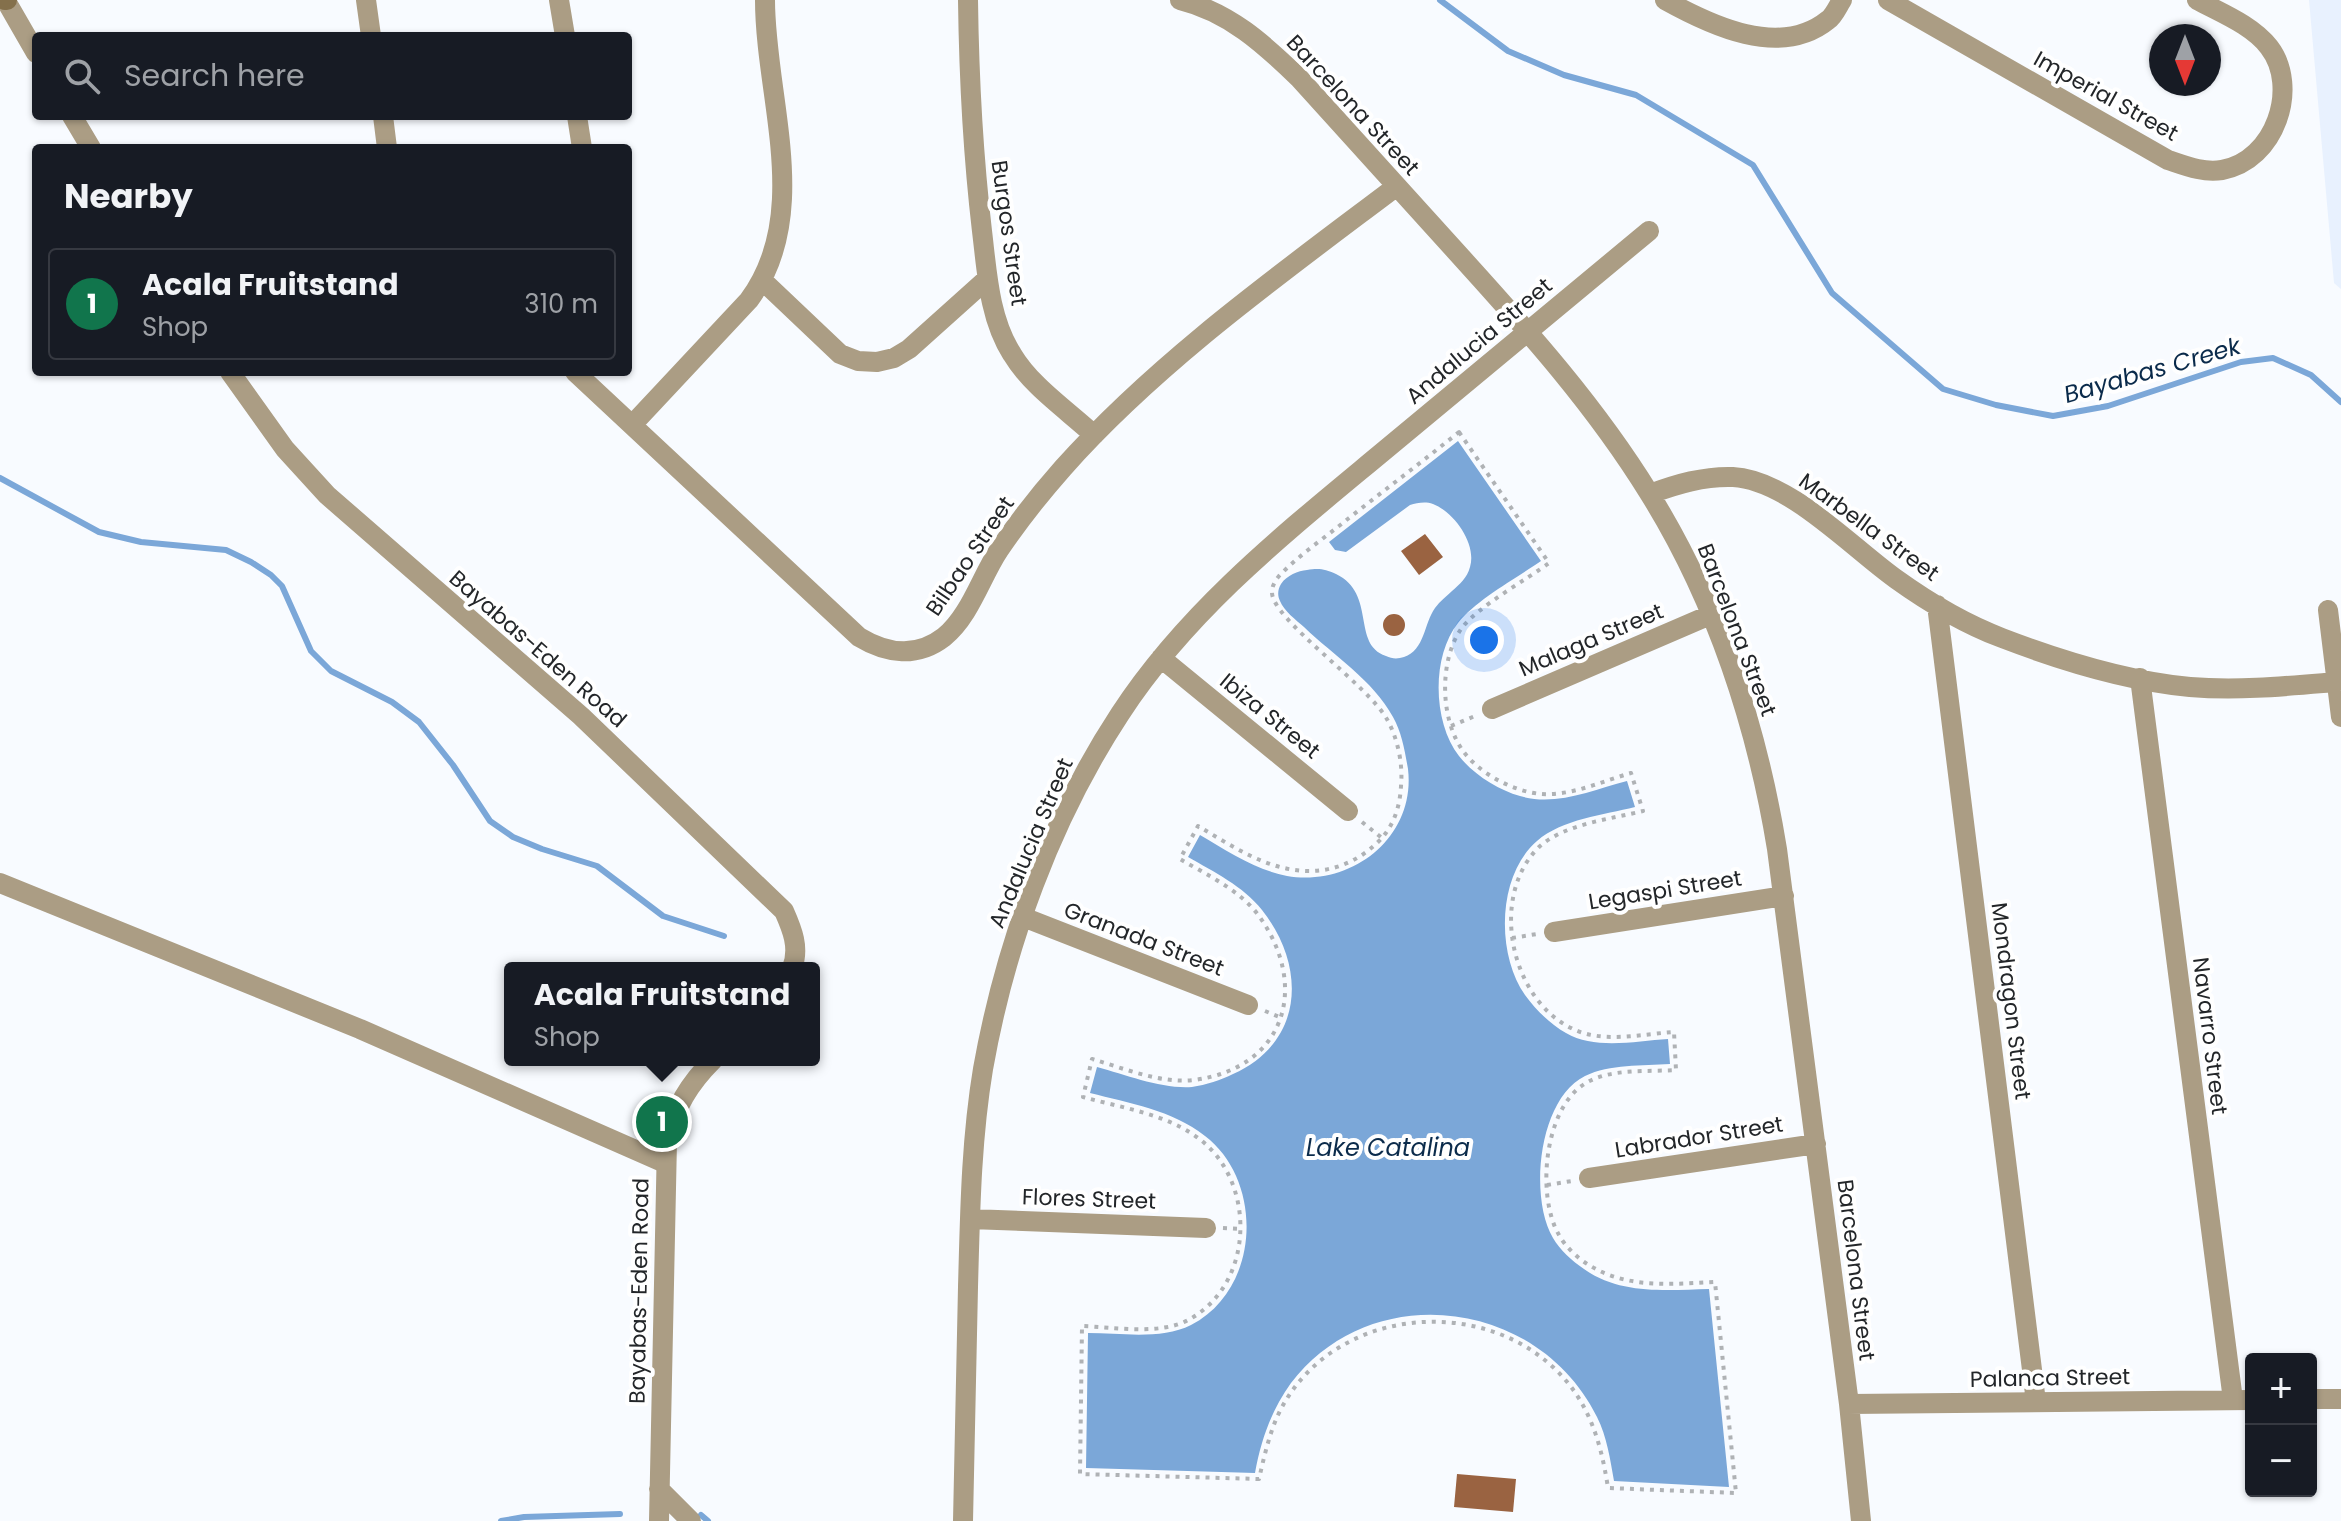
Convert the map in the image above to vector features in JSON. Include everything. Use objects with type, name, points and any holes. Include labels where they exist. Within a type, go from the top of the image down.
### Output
[{"type":"street","points":[[6,0],[32,46]]},
{"type":"street","points":[[366,0],[370,32]]},
{"type":"street","points":[[559,0],[564,32]]},
{"type":"street","points":[[632,425],[733,318],[763,281],[774,254],[782,220],[783,185],[765,30],[765,0]]},
{"type":"street","name":"Burgos Street","points":[[968,0],[972,130],[987,279],[1000,331],[1025,372],[1094,435]]},
{"type":"street","name":"Barcelona Street","points":[[1180,0],[1197,4],[1231,20],[1299,78],[1528,331],[1589,404],[1650,494],[1680,549],[1710,615],[1736,682],[1769,798],[1816,1144],[1861,1521]]},
{"type":"street","points":[[1665,0],[1731,31],[1767,38],[1798,35],[1828,20],[1842,0]]},
{"type":"street","name":"Imperial Street","points":[[1888,0],[2168,160],[2198,170],[2223,170],[2245,160],[2264,143],[2279,113],[2284,94],[2281,68],[2268,46],[2252,32],[2197,0]]},
{"type":"street","points":[[74,120],[89,144]]},
{"type":"street","points":[[384,120],[386,144]]},
{"type":"street","points":[[578,120],[581,144]]},
{"type":"street","name":"Bilbao Street","points":[[579,376],[859,637],[878,648],[896,652],[915,651],[947,634],[963,614],[1008,538],[1062,469],[1094,435],[1240,306],[1397,186]]},
{"type":"street","name":"Andalucia Street","points":[[963,1521],[970,1219],[974,1140],[983,1069],[1000,988],[1023,917],[1081,777],[1121,711],[1161,658],[1204,609],[1294,525],[1649,231]]},
{"type":"street","points":[[763,281],[840,354],[858,361],[877,362],[894,358],[909,349],[987,279]]},
{"type":"street","name":"Bayabas-Eden Road","points":[[233,376],[285,449],[327,495],[581,716],[784,911],[795,935],[794,962]]},
{"type":"street","name":"Marbella Street","points":[[1650,494],[1679,483],[1707,479],[1735,477],[1763,484],[1801,504],[1898,581],[1937,605],[1999,637],[2104,671],[2189,687],[2281,687],[2336,682]]},
{"type":"street","name":"Mondragon Street","points":[[1937,605],[2036,1402]]},
{"type":"street","points":[[2328,610],[2341,717]]},
{"type":"street","name":"Malaga Street","points":[[1492,709],[1710,615]]},
{"type":"street","name":"Ibiza Street","points":[[1161,658],[1348,811]]},
{"type":"street","name":"Navarro Street","points":[[2140,678],[2242,1400]]},
{"type":"street","points":[[0,883],[360,1029],[665,1163]]},
{"type":"street","name":"Legaspi Street","points":[[1554,932],[1784,896]]},
{"type":"street","name":"Granada Street","points":[[1023,917],[1248,1005]]},
{"type":"street","name":"Bayabas-Eden Road","points":[[660,1520],[667,1141],[676,1110],[693,1081],[707,1066]]},
{"type":"street","name":"Labrador Street","points":[[1589,1178],[1816,1144]]},
{"type":"street","name":"Flores Street","points":[[970,1219],[1206,1228]]},
{"type":"street","points":[[2317,1399],[2341,1399]]},
{"type":"street","name":"Palanca Street","points":[[1849,1404],[2242,1400]]},
{"type":"street","points":[[659,1489],[691,1521]]},
{"type":"path","points":[[1459,432],[1549,563],[1473,616],[1462,628],[1448,660],[1447,703],[1451,726],[1463,751],[1477,765],[1520,790],[1544,794],[1564,792],[1631,773],[1643,811],[1556,836],[1541,845],[1528,860],[1517,882],[1512,938],[1518,966],[1529,990],[1549,1013],[1570,1028],[1589,1035],[1674,1032],[1676,1070],[1614,1074],[1587,1082],[1572,1093],[1551,1137],[1547,1159],[1550,1213],[1558,1235],[1589,1265],[1625,1280],[1657,1284],[1715,1282],[1736,1493],[1608,1488],[1602,1450],[1592,1420],[1554,1368],[1529,1348],[1501,1333],[1470,1324],[1438,1320],[1406,1322],[1375,1330],[1346,1344],[1319,1363],[1297,1386],[1279,1412],[1267,1442],[1259,1479],[1080,1474],[1082,1326],[1171,1326],[1190,1319],[1208,1304],[1233,1268],[1241,1229],[1240,1207],[1233,1186],[1222,1164],[1204,1142],[1160,1118],[1083,1097],[1092,1059],[1168,1079],[1192,1080],[1217,1075],[1244,1062],[1265,1044],[1282,1018],[1287,992],[1284,966],[1274,941],[1258,915],[1219,882],[1180,859],[1198,826],[1270,865],[1300,871],[1333,869],[1349,863],[1382,838],[1393,821],[1400,799],[1402,774],[1398,747],[1388,720],[1371,696],[1280,613],[1271,594],[1280,575],[1312,547],[1459,432]]},
{"type":"path","points":[[1451,726],[1492,709]]},
{"type":"shaded area","points":[[2309,0],[2341,0],[2341,289],[2334,283]]},
{"type":"water","name":"Lake Catalina","points":[[1458,441],[1541,561],[1475,606],[1449,637],[1443,653],[1439,690],[1440,708],[1450,742],[1471,769],[1503,790],[1547,800],[1587,793],[1627,781],[1635,807],[1558,828],[1537,841],[1524,856],[1514,874],[1505,915],[1509,958],[1516,978],[1525,995],[1543,1016],[1577,1038],[1603,1043],[1668,1039],[1670,1064],[1626,1066],[1595,1072],[1569,1088],[1557,1105],[1542,1151],[1541,1199],[1546,1220],[1553,1238],[1563,1251],[1598,1277],[1644,1289],[1709,1289],[1729,1487],[1614,1481],[1608,1448],[1597,1417],[1571,1377],[1536,1347],[1496,1326],[1453,1316],[1408,1316],[1365,1327],[1325,1349],[1291,1383],[1278,1404],[1264,1437],[1255,1473],[1086,1468],[1088,1333],[1167,1333],[1191,1325],[1214,1308],[1231,1287],[1242,1261],[1246,1234],[1245,1206],[1238,1179],[1224,1156],[1205,1136],[1179,1120],[1150,1108],[1090,1093],[1097,1067],[1144,1081],[1192,1087],[1228,1076],[1256,1060],[1274,1043],[1285,1023],[1291,1001],[1291,979],[1277,932],[1246,894],[1188,857],[1200,835],[1264,869],[1287,876],[1311,877],[1356,865],[1375,852],[1390,836],[1402,816],[1408,794],[1408,769],[1396,723],[1375,691],[1287,612],[1278,594],[1286,578],[1300,571],[1319,569],[1336,574],[1356,594],[1369,641],[1375,650],[1393,658],[1411,654],[1420,642],[1435,608],[1469,571],[1470,549],[1456,521],[1433,504],[1418,503],[1410,505],[1346,552],[1335,550],[1329,542]]},
{"type":"building","points":[[1425,534],[1443,557],[1419,575],[1401,551]]},
{"type":"building","points":[[1394,614],[1405,625],[1394,636],[1383,625]]},
{"type":"building","points":[[1457,1474],[1516,1479],[1513,1512],[1454,1507]]},
{"type":"waterway","name":"Bayabas Creek","points":[[1440,0],[1508,51],[1564,75],[1636,95],[1753,165],[1832,293],[1943,389],[1996,405],[2053,416],[2108,406],[2241,362],[2273,358],[2311,375],[2341,402]]},
{"type":"waterway","points":[[0,478],[99,532],[141,542],[226,550],[251,562],[282,586],[311,651],[331,671],[392,702],[419,722],[453,765],[490,821],[513,837],[597,866],[663,916],[724,936]]},
{"type":"waterway","points":[[501,1521],[524,1517],[620,1514]]},
{"type":"waterway","points":[[701,1515],[708,1521]]},
{"type":"place","name":"Acala Fruitstand","points":[[662,1122]]}]
